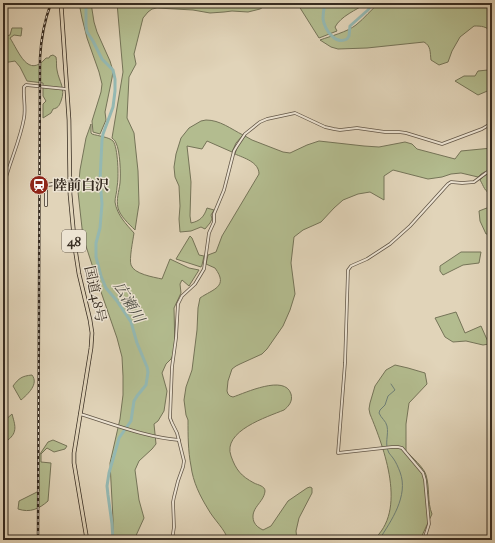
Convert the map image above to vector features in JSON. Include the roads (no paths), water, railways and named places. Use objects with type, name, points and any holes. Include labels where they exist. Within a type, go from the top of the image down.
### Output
[{"type":"highway","name":"国道48号","points":[[61,3],[70,135],[70,182],[76,259],[92,333],[91,348],[74,453],[74,463],[86,540]]},
{"type":"main road","points":[[46,204],[46,185],[70,182]]},
{"type":"street","points":[[3,189],[24,120],[24,87],[26,85],[67,89]]},
{"type":"street","points":[[172,540],[174,527],[173,502],[184,461],[178,433],[170,418],[172,362],[176,338],[178,304],[182,296],[195,284],[204,269],[209,235],[213,225],[215,210],[224,190],[234,151],[245,134],[263,120],[295,113],[325,127],[334,129],[340,130],[357,128],[386,132],[399,132],[442,144],[492,124]]},
{"type":"street","points":[[424,540],[429,524],[425,480],[423,473],[402,448],[392,447],[338,453],[345,363],[348,270],[351,266],[367,259],[390,244],[410,226],[448,184],[451,182],[474,182],[492,170]]},
{"type":"street","points":[[80,414],[145,434],[179,440]]},
{"type":"waterway","name":"広瀬川","points":[[86,3],[87,32],[102,59],[113,70],[115,79],[113,107],[102,140],[100,180],[102,204],[100,228],[96,243],[96,257],[106,288],[131,322],[148,372],[146,385],[134,401],[131,421],[119,438],[109,473],[107,486],[113,540]]},
{"type":"waterway","points":[[325,3],[324,23],[328,32],[338,40],[347,39],[349,36],[350,26],[368,10],[373,3]]},
{"type":"waterway","points":[[70,4],[86,7]]},
{"type":"waterway","points":[[379,540],[389,525],[397,508],[402,490],[400,472],[388,450],[387,426],[379,413],[385,405],[388,396],[395,390],[391,384]]},
{"type":"railway","points":[[38,540],[40,58],[43,30],[51,3]]},
{"type":"place","name":"陸前白沢","points":[[39,185]]}]
